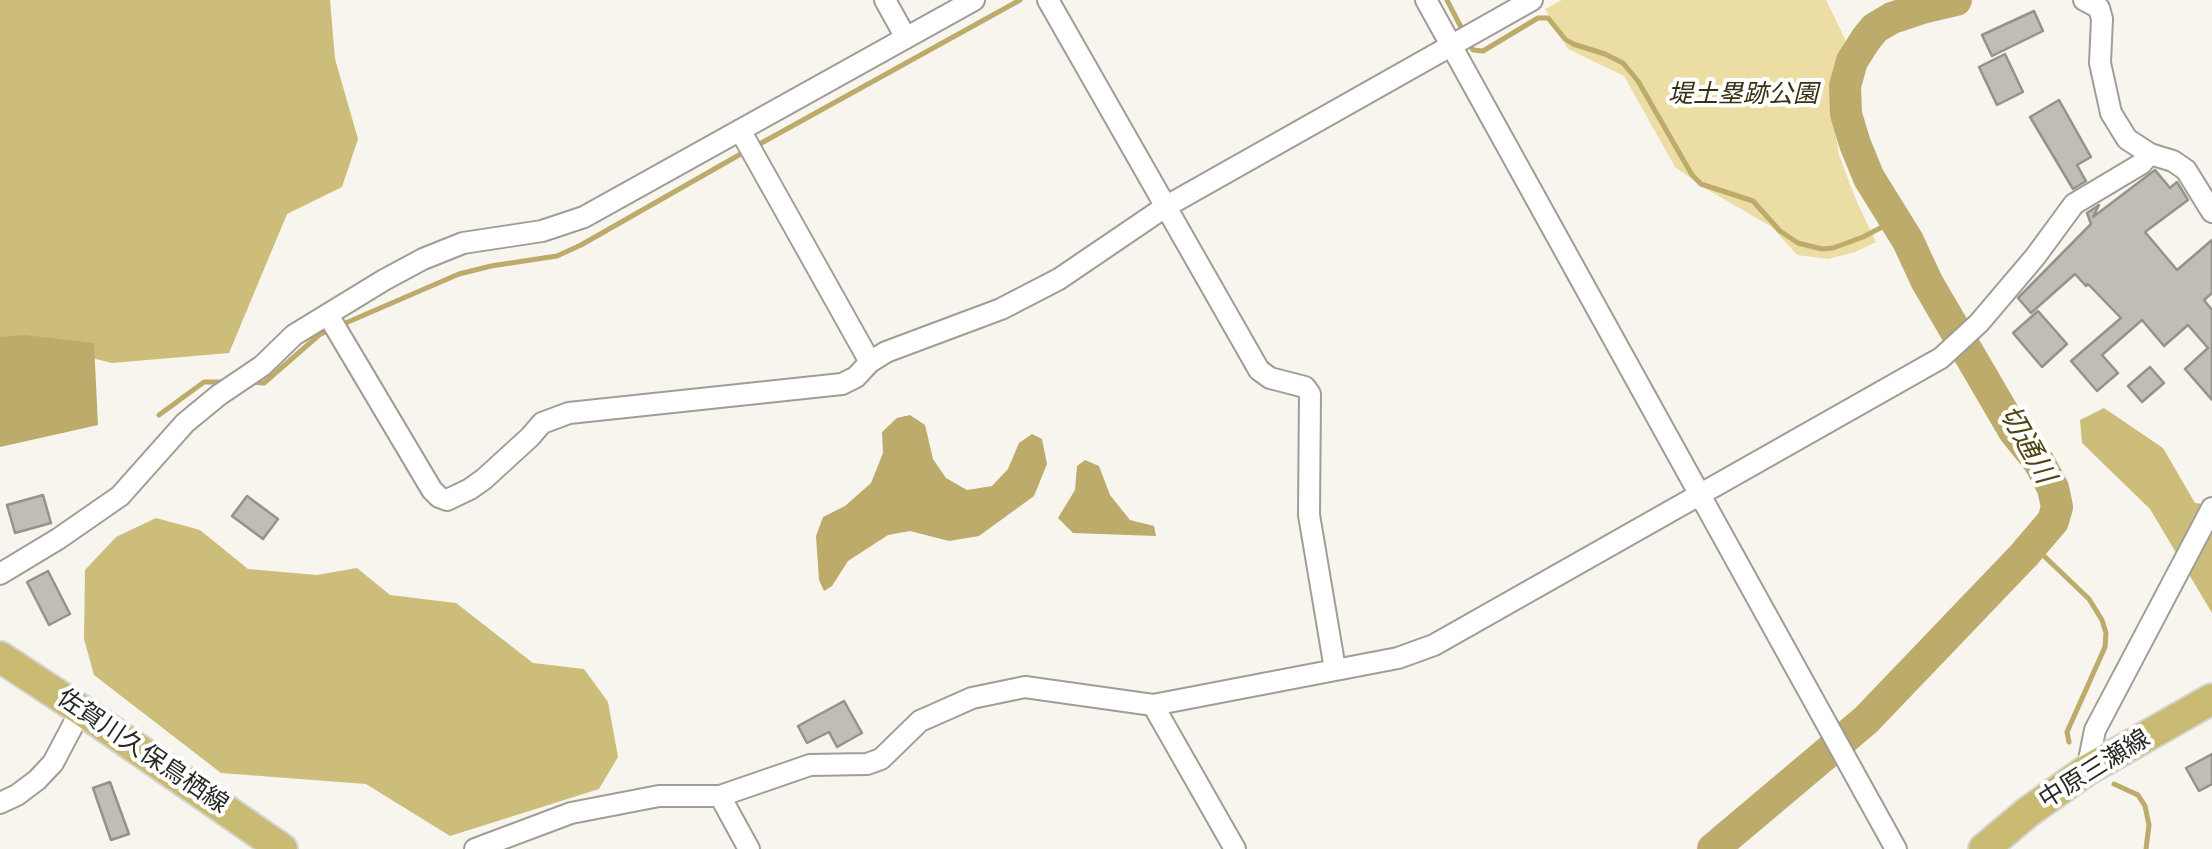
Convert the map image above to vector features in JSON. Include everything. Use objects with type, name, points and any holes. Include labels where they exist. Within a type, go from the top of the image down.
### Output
[{"type":"main road","name":"佐賀川久保鳥栖線","points":[[0,657],[282,849]]},
{"type":"main road","name":"中原三瀬線","points":[[1984,849],[2087,770],[2212,699]]},
{"type":"street","points":[[884,0],[906,38]]},
{"type":"street","points":[[0,574],[120,496],[185,422],[262,366],[294,335],[384,280],[463,243],[542,231],[584,217],[974,0]]},
{"type":"street","points":[[1048,0],[1259,370],[1270,378],[1305,387],[1310,394],[1308,515],[1334,669]]},
{"type":"street","points":[[1426,0],[1896,849]]},
{"type":"street","points":[[328,315],[432,490],[447,500],[484,479],[542,423],[569,413],[842,384],[856,377],[870,362],[900,346],[1001,309],[1059,279],[1165,207],[1532,0]]},
{"type":"street","points":[[2093,2],[2102,19],[2100,63],[2111,113],[2127,140],[2186,170],[2212,212]]},
{"type":"street","points":[[740,130],[870,362]]},
{"type":"street","points":[[474,849],[571,813],[659,796],[720,796],[810,765],[867,764],[882,759],[920,721],[972,698],[1025,687],[1154,705],[1398,658],[1434,645],[1940,358],[1980,323],[2074,204],[2141,164],[2150,154]]},
{"type":"street","points":[[2087,770],[2095,730],[2212,508]]},
{"type":"street","points":[[1154,705],[1236,849]]},
{"type":"street","points":[[0,803],[37,780],[52,763],[81,710]]},
{"type":"street","points":[[720,796],[749,849]]},
{"type":"green space","name":"堤土塁跡公園","points":[[1562,0],[1826,0],[1849,47],[1837,78],[1833,119],[1839,155],[1876,242],[1828,259],[1797,255],[1772,227],[1675,167],[1624,76],[1568,49],[1545,9]]},
{"type":"shaded area","points":[[0,0],[330,0],[335,59],[358,139],[342,187],[287,214],[229,353],[112,363],[32,343],[0,345]]},
{"type":"shaded area","points":[[25,335],[94,343],[98,425],[0,447],[0,337]]},
{"type":"shaded area","points":[[2104,408],[2163,448],[2195,503],[2212,505],[2212,613],[2150,509],[2082,443],[2080,420]]},
{"type":"shaded area","points":[[910,415],[925,425],[933,459],[946,478],[967,490],[992,486],[1008,469],[1019,443],[1032,434],[1042,439],[1047,464],[1034,496],[979,536],[949,541],[910,531],[888,535],[848,561],[832,586],[824,591],[819,580],[816,536],[823,517],[845,506],[871,483],[883,453],[882,432],[897,418]]},
{"type":"shaded area","points":[[1085,460],[1099,466],[1110,495],[1130,520],[1154,526],[1156,536],[1073,533],[1058,518],[1075,490],[1077,466]]},
{"type":"shaded area","points":[[156,518],[200,530],[248,569],[317,575],[357,568],[390,595],[456,603],[533,663],[584,669],[608,702],[618,757],[599,789],[450,836],[366,784],[221,773],[94,675],[84,639],[85,570],[116,537]]},
{"type":"building","points":[[2034,11],[2043,31],[1992,56],[1982,35]]},
{"type":"building","points":[[2005,54],[2023,92],[1997,105],[1979,67]]},
{"type":"building","points":[[2059,100],[2091,157],[2077,165],[2086,181],[2073,189],[2030,117]]},
{"type":"building","points":[[2155,170],[2170,188],[2177,182],[2188,200],[2145,232],[2177,270],[2212,240],[2212,293],[2204,300],[2212,310],[2212,400],[2185,369],[2208,348],[2188,325],[2164,346],[2142,320],[2102,355],[2118,373],[2097,391],[2071,361],[2121,318],[2075,274],[2031,313],[2018,298],[2091,224],[2087,213],[2099,205],[2093,217]]},
{"type":"building","points":[[2038,311],[2067,344],[2042,367],[2013,333]]},
{"type":"building","points":[[2150,367],[2164,383],[2142,402],[2128,386]]},
{"type":"building","points":[[43,495],[51,523],[15,533],[7,505]]},
{"type":"building","points":[[247,496],[278,519],[263,539],[232,516]]},
{"type":"building","points":[[48,571],[70,614],[49,625],[27,582]]},
{"type":"building","points":[[844,701],[862,733],[837,747],[829,732],[807,743],[798,726]]},
{"type":"building","points":[[2212,754],[2212,784],[2199,791],[2186,768]]},
{"type":"building","points":[[110,782],[129,834],[111,840],[93,788]]},
{"type":"waterway","points":[[756,146],[1020,0]]},
{"type":"waterway","points":[[1447,0],[1464,33]]},
{"type":"waterway","name":"切通川","points":[[1713,849],[1866,720],[2053,521],[2057,507],[2053,488],[2039,462],[2014,431],[1869,178],[1846,114],[1845,86],[1852,61],[1875,28],[1892,18],[1956,0]]},
{"type":"waterway","points":[[1469,42],[1473,50],[1483,51],[1538,18],[1548,18],[1573,44],[1623,63],[1638,81],[1692,175],[1701,184],[1753,201],[1780,231],[1798,243],[1833,248],[1863,237],[1893,218]]},
{"type":"waterway","points":[[341,325],[459,274],[557,256],[746,151]]},
{"type":"waterway","points":[[251,382],[264,383],[331,329]]},
{"type":"waterway","points":[[159,415],[204,382],[225,382]]},
{"type":"waterway","points":[[2039,537],[2044,556],[2089,599],[2106,633],[2105,647],[2067,732],[2069,742]]},
{"type":"waterway","points":[[2114,784],[2138,795],[2145,806],[2149,825],[2146,849]]}]
